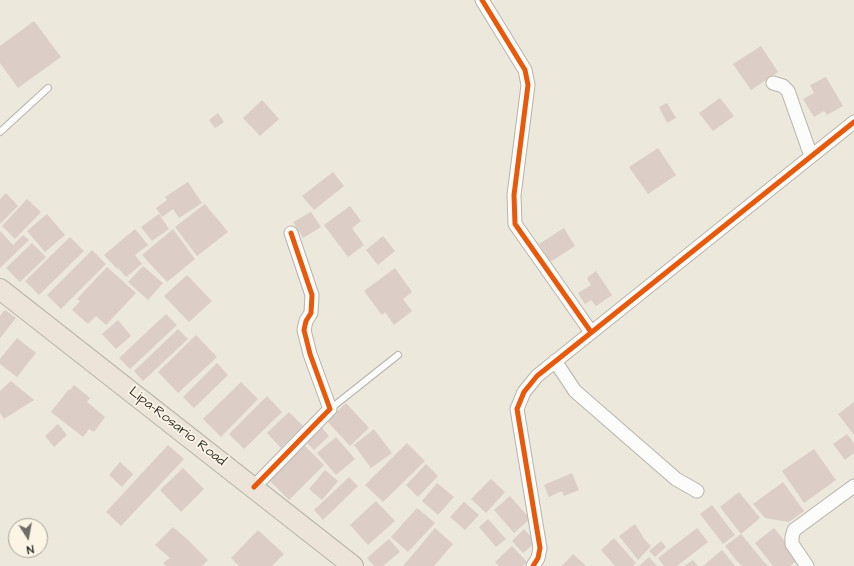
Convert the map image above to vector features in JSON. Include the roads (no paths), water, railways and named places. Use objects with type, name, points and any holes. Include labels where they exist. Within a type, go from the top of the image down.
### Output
[{"type":"main road","name":"Lipa-Rosario Road","points":[[0,289],[353,566]]},
{"type":"street","points":[[482,0],[525,70],[528,85],[514,195],[515,224],[592,332]]},
{"type":"street","points":[[773,83],[783,86],[788,91],[810,156]]},
{"type":"street","points":[[533,566],[538,558],[540,548],[517,409],[524,392],[537,376],[555,361],[854,122]]},
{"type":"street","points":[[254,487],[330,409],[310,354],[306,336],[305,325],[311,313],[312,295],[291,233]]},
{"type":"street","points":[[555,361],[575,391],[676,479],[697,491]]},
{"type":"street","points":[[807,566],[792,544],[794,530],[854,486]]},
{"type":"lane","points":[[0,132],[48,88]]},
{"type":"lane","points":[[330,409],[398,355]]}]
